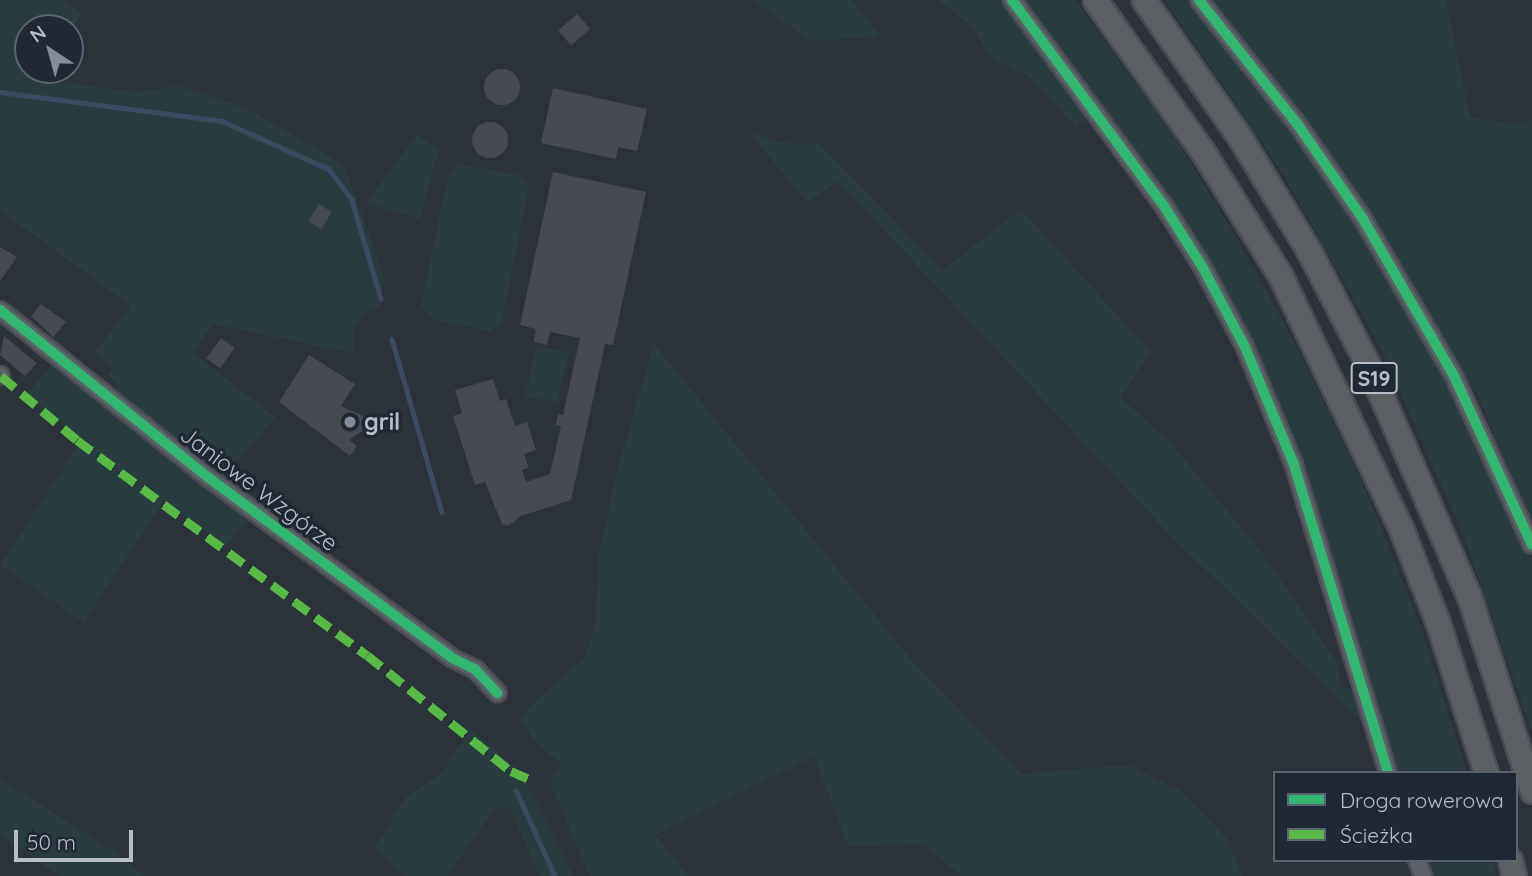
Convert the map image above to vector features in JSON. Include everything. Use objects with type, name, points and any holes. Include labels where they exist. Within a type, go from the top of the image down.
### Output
[{"type":"highway","name":"S19","points":[[1095,0],[1203,152],[1287,289],[1400,526],[1438,622],[1485,771]]},
{"type":"highway","name":"S19","points":[[1144,0],[1239,136],[1310,253],[1367,363],[1469,596],[1532,791]]},
{"type":"street","points":[[1012,0],[1164,206],[1203,268],[1245,347],[1294,465],[1387,771]]},
{"type":"street","points":[[1199,0],[1298,125],[1363,219],[1453,374],[1532,545]]},
{"type":"street","name":"Janiowe Wzgórze","points":[[0,310],[209,478],[452,658],[475,669],[497,693]]},
{"type":"green space","points":[[0,0],[61,0],[81,14],[14,14],[14,84],[74,84],[137,92],[178,86],[248,109],[344,165],[385,279],[378,309],[368,309],[355,326],[353,353],[213,324],[192,352],[275,417],[222,480],[111,394],[118,385],[108,376],[113,367],[94,353],[131,306],[0,210]]},
{"type":"green space","points":[[752,0],[852,0],[880,36],[812,41]]},
{"type":"green space","points":[[938,0],[1002,0],[1090,115],[1076,127],[1030,77],[989,56],[973,27]]},
{"type":"green space","points":[[1019,0],[1075,0],[1173,134],[1237,239],[1300,353],[1359,475],[1420,625],[1466,771],[1392,771],[1292,440],[1245,335]]},
{"type":"green space","points":[[1165,0],[1193,0],[1264,89],[1355,217],[1416,317],[1485,450],[1532,559],[1532,731],[1461,529],[1383,352],[1283,174]]},
{"type":"green space","points":[[1211,0],[1446,0],[1470,117],[1518,125],[1532,120],[1532,526],[1478,395]]},
{"type":"green space","points":[[750,133],[786,143],[819,144],[943,270],[1021,209],[1150,351],[1121,398],[1171,443],[1260,550],[1338,664],[1340,686],[1356,691],[1362,722],[1171,536],[838,181],[807,202]]},
{"type":"green space","points":[[417,135],[439,149],[420,219],[366,203]]},
{"type":"green space","points":[[459,164],[518,175],[529,186],[502,321],[491,332],[433,319],[421,306],[448,176]]},
{"type":"green space","points":[[654,344],[914,663],[1022,774],[1128,765],[1180,790],[1227,839],[1242,876],[961,876],[924,844],[848,846],[814,756],[655,835],[688,876],[590,876],[550,782],[562,765],[533,739],[522,719],[528,708],[585,657],[596,621],[598,560],[616,476]]},
{"type":"green space","points":[[536,346],[568,353],[558,403],[525,396]]},
{"type":"green space","points":[[55,361],[250,515],[226,546],[164,501],[84,622],[0,565],[82,440],[27,394]]},
{"type":"green space","points":[[470,729],[521,773],[573,876],[540,876],[510,808],[494,809],[447,876],[405,876],[375,847],[407,796],[443,772]]},
{"type":"green space","points":[[0,779],[115,852],[144,876],[60,876],[0,834]]},
{"type":"green space","points":[[1422,862],[1492,862],[1496,876],[1428,876]]},
{"type":"building","points":[[577,14],[590,29],[571,45],[558,30]]},
{"type":"building","points":[[502,69],[515,74],[520,87],[515,100],[502,105],[489,100],[484,87],[489,74]]},
{"type":"building","points":[[553,88],[647,109],[637,151],[618,147],[616,159],[541,143]]},
{"type":"building","points":[[490,122],[503,127],[508,140],[503,153],[490,158],[477,153],[472,140],[477,127]]},
{"type":"building","points":[[553,172],[646,192],[613,345],[605,344],[571,500],[521,516],[508,526],[502,524],[485,482],[475,485],[453,416],[462,413],[455,390],[493,379],[500,401],[506,399],[515,426],[527,422],[536,450],[524,454],[529,468],[522,470],[526,482],[550,474],[561,426],[556,425],[558,414],[563,415],[580,338],[550,332],[547,345],[534,342],[536,329],[520,325]]},
{"type":"building","points":[[319,204],[332,212],[321,229],[308,221]]},
{"type":"building","points":[[0,247],[17,257],[0,281]]},
{"type":"building","points":[[41,304],[66,322],[53,337],[31,316]]},
{"type":"building","points":[[4,336],[37,363],[25,376],[0,355]]},
{"type":"building","points":[[221,338],[235,348],[220,368],[206,358]]},
{"type":"building","points":[[309,355],[355,384],[341,406],[363,416],[362,431],[349,440],[357,446],[350,456],[279,402]]},
{"type":"waterway","points":[[0,92],[222,121],[329,169],[352,200],[381,299]]},
{"type":"waterway","points":[[392,339],[442,512]]},
{"type":"waterway","points":[[516,790],[555,876]]},
{"type":"marked path","points":[[1,376],[77,440],[367,655],[511,771],[531,780]]},
{"type":"cycle path","points":[[1012,0],[1164,206],[1203,268],[1245,347],[1294,465],[1387,771]]},
{"type":"cycle path","points":[[1199,0],[1298,125],[1363,219],[1453,374],[1532,545]]},
{"type":"cycle path","points":[[0,310],[209,478],[452,658],[475,669],[497,693]]},
{"type":"place","name":"gril","points":[[350,422]]}]
